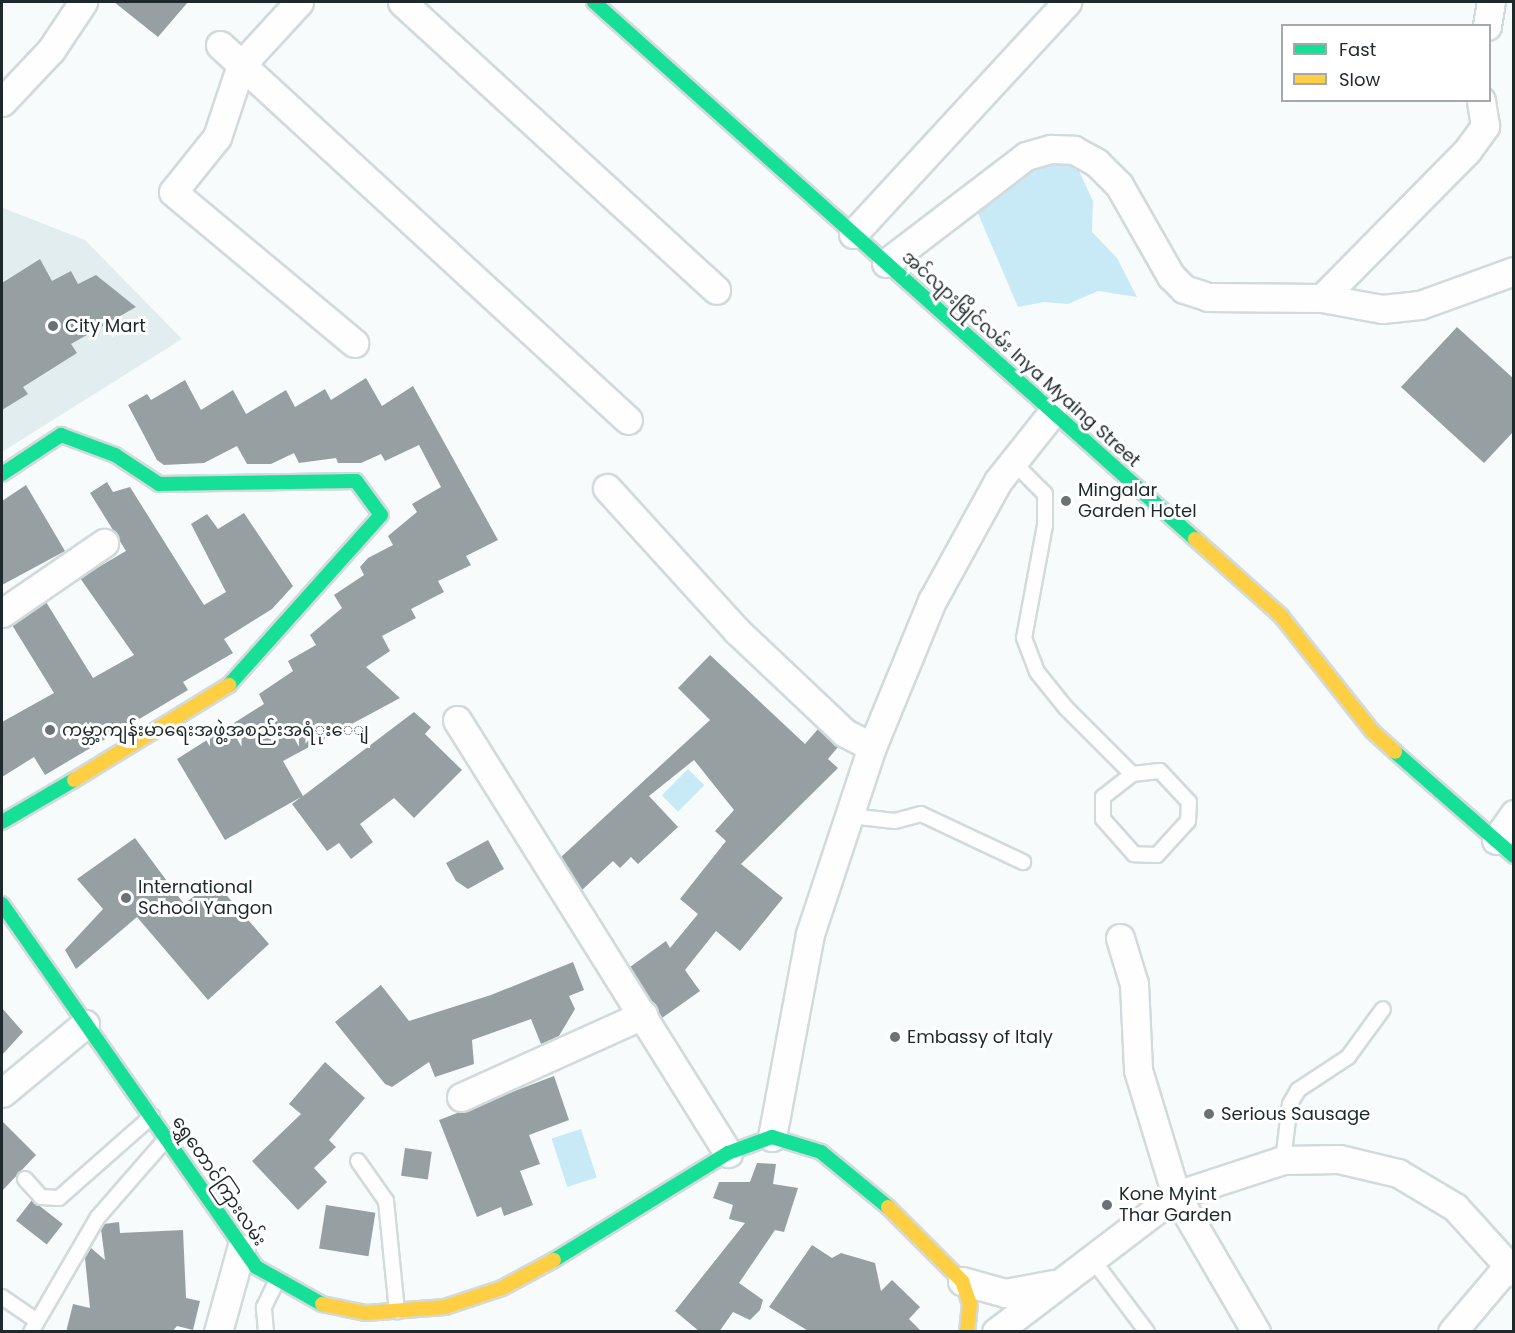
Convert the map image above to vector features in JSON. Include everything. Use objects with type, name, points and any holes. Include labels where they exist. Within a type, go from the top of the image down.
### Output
[{"type":"street","points":[[2,102],[51,50],[83,2]]},
{"type":"street","points":[[299,2],[241,65],[217,137],[173,192],[354,343]]},
{"type":"street","points":[[402,2],[716,290]]},
{"type":"street","name":"အင်လျားမြိုင်လမ်း Inya Myaing Street","points":[[594,2],[1281,616],[1372,731],[1505,848]]},
{"type":"street","points":[[853,234],[1067,2]]},
{"type":"street","points":[[1486,24],[1491,2]]},
{"type":"street","points":[[220,45],[628,420]]},
{"type":"street","points":[[1322,298],[1467,151],[1485,126],[1480,102]]},
{"type":"street","points":[[886,263],[1026,156],[1052,149],[1074,150],[1097,164],[1119,185],[1171,276],[1184,289],[1208,297],[1322,298],[1382,309],[1420,306],[1514,271]]},
{"type":"street","points":[[750,1144],[810,934],[872,747],[932,601],[1012,462],[1052,413]]},
{"type":"street","points":[[2,474],[61,435],[115,455],[159,483],[356,481],[381,515],[225,690],[2,822]]},
{"type":"street","points":[[607,488],[736,630],[845,733],[872,747]]},
{"type":"street","points":[[2,613],[104,543]]},
{"type":"street","points":[[457,720],[643,1015],[750,1144],[821,1152],[865,1185],[962,1281],[970,1304],[967,1332]]},
{"type":"street","points":[[1505,848],[1514,814]]},
{"type":"street","name":"ရွှေတောင်ကြားလမ်း","points":[[2,904],[153,1116],[242,1249],[276,1282],[341,1310],[397,1311],[445,1307],[502,1288],[598,1236],[750,1144]]},
{"type":"street","points":[[1120,938],[1134,984],[1138,1070],[1176,1195],[1256,1332]]},
{"type":"street","points":[[461,1097],[643,1015]]},
{"type":"street","points":[[2,1093],[86,1024]]},
{"type":"street","points":[[996,1332],[1176,1195],[1283,1160],[1339,1159],[1398,1173],[1455,1207],[1510,1270],[1452,1332]]},
{"type":"street","points":[[218,1332],[242,1249]]},
{"type":"street","points":[[962,1281],[1005,1293],[1062,1281]]},
{"type":"lane","points":[[1012,462],[1045,494],[1045,525],[1024,638],[1037,672],[1066,708],[1132,774]]},
{"type":"lane","points":[[1160,771],[1189,802],[1188,821],[1157,855],[1134,854],[1103,819],[1103,797],[1132,774],[1160,771]]},
{"type":"lane","points":[[850,816],[895,821],[921,814],[1023,862]]},
{"type":"lane","points":[[1283,1160],[1290,1104],[1298,1090],[1348,1057],[1383,1009]]},
{"type":"lane","points":[[25,1179],[41,1197],[59,1198],[153,1116]]},
{"type":"lane","points":[[2,1298],[34,1326],[98,1217],[167,1138]]},
{"type":"lane","points":[[358,1161],[386,1201],[397,1311]]},
{"type":"lane","points":[[1093,1260],[1147,1332]]},
{"type":"lane","points":[[266,1332],[264,1307],[276,1282]]},
{"type":"shaded area","points":[[3,208],[85,240],[182,339],[2,452]]},
{"type":"water","points":[[1074,160],[1093,201],[1092,232],[1117,258],[1137,297],[1098,291],[1068,304],[1044,302],[1018,307],[974,204],[1024,168]]},
{"type":"water","points":[[688,769],[704,785],[678,811],[662,795]]},
{"type":"water","points":[[581,1129],[597,1178],[567,1187],[552,1139]]},
{"type":"building","points":[[114,2],[188,2],[158,37]]},
{"type":"building","name":"City Mart","points":[[40,259],[52,281],[71,271],[78,284],[96,275],[136,307],[71,344],[77,353],[23,387],[28,394],[2,410],[2,283]]},
{"type":"building","points":[[1457,327],[1514,379],[1514,431],[1484,463],[1401,387]]},
{"type":"building","points":[[366,378],[382,406],[413,386],[498,540],[466,556],[471,565],[438,581],[444,592],[411,609],[416,618],[382,636],[390,651],[366,667],[400,698],[283,761],[303,796],[414,712],[431,727],[425,734],[462,770],[414,818],[394,798],[360,824],[373,842],[351,859],[339,843],[327,851],[292,804],[301,797],[225,840],[177,759],[264,704],[259,694],[293,671],[288,661],[316,645],[310,635],[342,608],[334,595],[364,575],[360,567],[368,558],[393,545],[388,536],[417,512],[412,504],[441,487],[419,445],[385,461],[381,454],[361,463],[338,463],[336,458],[299,463],[294,453],[271,464],[247,464],[237,446],[204,463],[164,465],[157,460],[128,405],[147,394],[151,400],[185,380],[201,410],[233,390],[246,414],[286,390],[295,407],[325,389],[331,400]]},
{"type":"building","points":[[107,482],[113,492],[130,487],[204,605],[226,592],[191,524],[207,514],[218,529],[244,513],[293,586],[272,609],[224,639],[233,653],[183,682],[188,690],[45,775],[34,757],[2,777],[2,722],[54,693],[12,625],[46,602],[93,678],[134,655],[80,578],[126,551],[90,493]]},
{"type":"building","points":[[26,485],[65,551],[2,585],[2,501]]},
{"type":"building","points":[[710,655],[805,744],[818,729],[838,747],[828,759],[838,768],[741,864],[783,898],[740,951],[716,931],[685,970],[700,991],[662,1018],[630,967],[666,941],[670,948],[698,914],[680,899],[726,841],[715,831],[734,810],[694,760],[649,796],[678,827],[638,864],[631,857],[620,868],[613,861],[582,890],[561,857],[710,720],[678,688]]},
{"type":"building","points":[[135,838],[184,904],[214,881],[269,944],[208,1000],[137,917],[76,969],[65,950],[103,909],[77,879]]},
{"type":"building","points":[[488,840],[504,869],[468,889],[456,881],[446,863]]},
{"type":"building","points":[[573,962],[584,990],[569,996],[575,1009],[559,1036],[541,1044],[531,1019],[472,1040],[474,1064],[435,1077],[429,1062],[392,1087],[385,1084],[335,1022],[381,985],[409,1021],[491,995]]},
{"type":"building","points":[[2,1008],[23,1032],[2,1055]]},
{"type":"building","points":[[325,1062],[365,1098],[329,1140],[336,1147],[314,1168],[327,1182],[298,1210],[252,1161],[301,1114],[289,1104]]},
{"type":"building","points":[[554,1076],[569,1120],[529,1135],[540,1164],[520,1171],[533,1205],[504,1216],[501,1207],[477,1217],[439,1120]]},
{"type":"building","points":[[2,1121],[36,1155],[2,1191]]},
{"type":"building","points":[[405,1148],[432,1152],[428,1179],[401,1176]]},
{"type":"building","points":[[757,1163],[776,1164],[773,1184],[798,1188],[784,1232],[775,1230],[739,1283],[763,1300],[760,1310],[750,1320],[733,1312],[719,1332],[700,1332],[675,1311],[745,1223],[729,1219],[733,1205],[713,1198],[719,1182],[750,1182]]},
{"type":"building","points":[[32,1200],[63,1224],[47,1244],[16,1220]]},
{"type":"building","points":[[326,1205],[375,1213],[369,1256],[319,1248]]},
{"type":"building","points":[[119,1222],[120,1233],[183,1230],[186,1298],[200,1301],[193,1330],[177,1326],[172,1332],[66,1332],[73,1304],[90,1308],[85,1258],[91,1248],[105,1260],[101,1229],[104,1224]]},
{"type":"building","points":[[812,1245],[832,1258],[841,1253],[875,1263],[881,1291],[892,1280],[920,1307],[909,1319],[922,1332],[810,1332],[769,1307]]},
{"type":"traffic: fast","points":[[594,2],[1195,539]]},
{"type":"traffic: fast","points":[[2,474],[61,435],[115,455],[159,484],[356,481],[381,515],[229,685]]},
{"type":"traffic: fast","points":[[1395,752],[1514,856]]},
{"type":"traffic: fast","points":[[2,822],[74,780]]},
{"type":"traffic: fast","points":[[2,904],[256,1267],[322,1304]]},
{"type":"traffic: fast","points":[[554,1260],[728,1153],[772,1137],[821,1152],[888,1207]]},
{"type":"traffic: slow","points":[[1195,539],[1281,616],[1372,731],[1395,752]]},
{"type":"traffic: slow","points":[[74,780],[229,685]]},
{"type":"traffic: slow","points":[[888,1207],[962,1281],[970,1304],[967,1332]]},
{"type":"traffic: slow","points":[[322,1304],[366,1313],[445,1307],[502,1288],[554,1260]]},
{"type":"place","name":"City Mart","points":[[53,326]]},
{"type":"place","name":"Mingalar Garden Hotel","points":[[1066,501]]},
{"type":"place","name":"ကမ္ဘာ့ကျန်းမာရေးအဖွဲ့အစည်းအရံုးေျ","points":[[50,730]]},
{"type":"place","name":"International School Yangon","points":[[126,898]]},
{"type":"place","name":"Embassy of Italy","points":[[895,1037]]},
{"type":"place","name":"Serious Sausage","points":[[1209,1114]]},
{"type":"place","name":"Kone Myint Thar Garden","points":[[1107,1205]]}]
